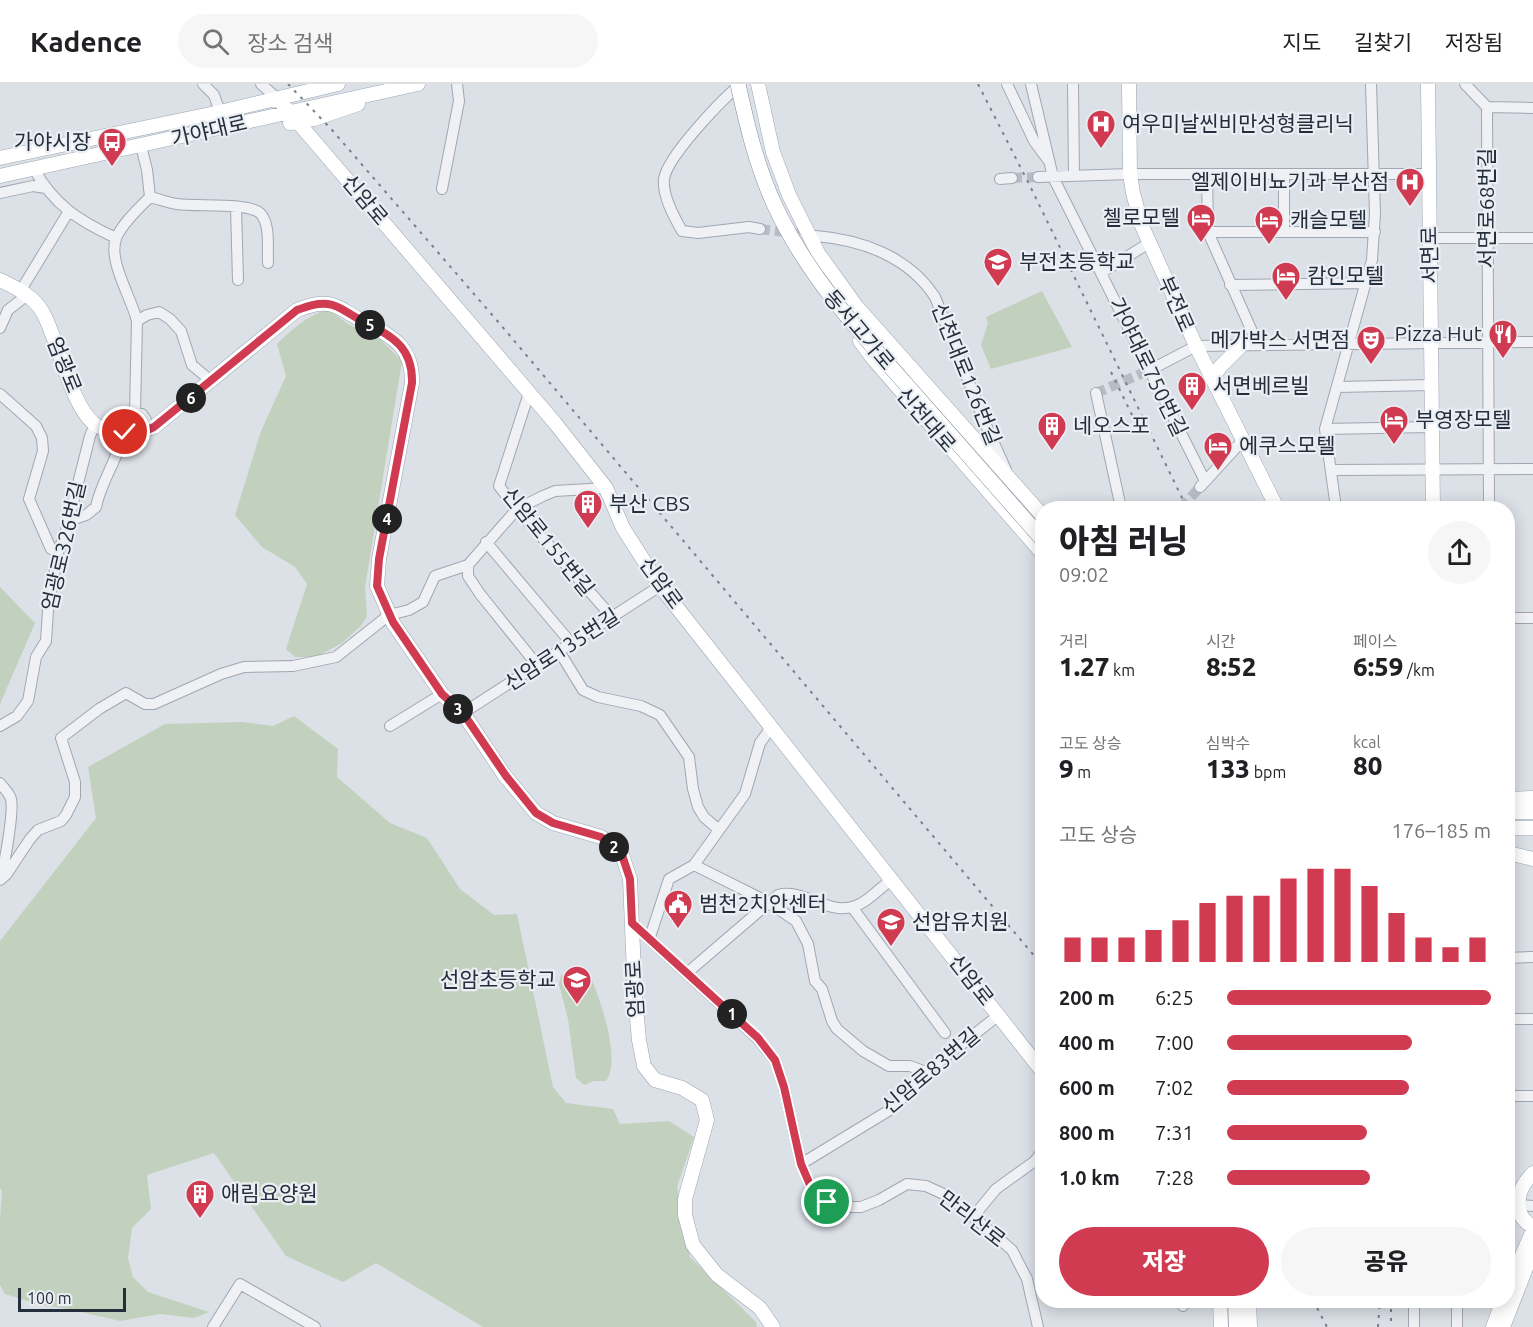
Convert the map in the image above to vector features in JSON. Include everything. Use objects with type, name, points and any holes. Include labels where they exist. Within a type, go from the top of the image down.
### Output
[{"type":"highway","name":"동서고가로","points":[[739,85],[756,123],[767,160],[785,205],[809,250],[832,284],[1035,517]]},
{"type":"highway","name":"동서고가로","points":[[739,85],[757,160],[775,206],[803,258],[843,313],[1035,531]]},
{"type":"highway","points":[[1515,812],[1533,812]]},
{"type":"highway","points":[[1520,827],[1533,819]]},
{"type":"main road","name":"가야대로","points":[[0,158],[220,112],[337,84]]},
{"type":"main road","points":[[337,84],[330,92],[332,98],[342,105]]},
{"type":"main road","points":[[239,124],[270,123],[293,118],[418,84]]},
{"type":"main road","points":[[270,123],[292,129],[319,145],[323,125],[342,105],[427,84]]},
{"type":"main road","name":"신천대로","points":[[758,84],[773,152],[789,195],[818,253],[857,307],[1035,508]]},
{"type":"main road","name":"부전로","points":[[1130,84],[1130,174],[1133,193],[1149,243],[1196,346],[1274,501]]},
{"type":"main road","name":"서면로","points":[[1428,84],[1433,501]]},
{"type":"main road","name":"신천대로","points":[[739,85],[748,144],[759,179],[776,218],[802,265],[875,361],[1035,545]]},
{"type":"main road","name":"신암로","points":[[278,99],[529,393],[606,488],[623,528],[660,586],[1035,1062]]},
{"type":"main road","name":"가야대로","points":[[0,176],[239,124],[293,118]]},
{"type":"main road","name":"엄광로","points":[[0,280],[24,293],[43,311],[77,397],[88,417],[99,426],[123,432],[142,426],[147,430],[162,422],[297,310],[314,304],[332,304],[394,338],[404,349],[412,372],[412,383],[379,559],[377,586],[393,622],[442,694],[463,713],[506,776],[536,813],[553,823],[601,837],[621,852],[630,879],[638,1029],[644,1066],[655,1080],[682,1088],[702,1100],[707,1120],[685,1199],[685,1215],[693,1245],[717,1275],[760,1308],[773,1327]]},
{"type":"main road","points":[[1212,379],[1220,367],[1242,345]]},
{"type":"main road","points":[[1515,799],[1533,798]]},
{"type":"main road","points":[[1515,851],[1533,852]]},
{"type":"main road","points":[[1515,853],[1533,858]]},
{"type":"main road","points":[[1515,1199],[1533,1173]]},
{"type":"main road","points":[[1515,1208],[1530,1227],[1527,1252],[1515,1290]]},
{"type":"main road","points":[[1515,1275],[1527,1252]]},
{"type":"main road","points":[[1220,1308],[1221,1327]]},
{"type":"main road","points":[[1235,1308],[1236,1327]]},
{"type":"main road","points":[[1249,1308],[1250,1327]]},
{"type":"main road","points":[[1492,1327],[1500,1308]]},
{"type":"main road","points":[[1503,1327],[1509,1308]]},
{"type":"street","points":[[203,84],[214,95],[220,112]]},
{"type":"street","points":[[261,84],[278,99]]},
{"type":"street","points":[[442,189],[459,101],[457,84]]},
{"type":"street","points":[[1007,84],[1034,141],[1049,162]]},
{"type":"street","name":"가야대로750번길","points":[[1031,84],[1053,177],[1150,370],[1203,484],[1243,440]]},
{"type":"street","points":[[1072,84],[1074,176]]},
{"type":"street","points":[[1335,501],[1325,429],[1367,283],[1375,232],[1371,84]]},
{"type":"street","points":[[1465,84],[1487,107],[1533,108]]},
{"type":"street","points":[[739,85],[715,109],[675,157],[664,179],[669,210],[682,231],[698,233],[748,227],[760,229]]},
{"type":"street","name":"서면로68번길","points":[[1487,107],[1489,501]]},
{"type":"street","points":[[141,146],[150,197]]},
{"type":"street","points":[[34,169],[54,199],[69,211],[116,238]]},
{"type":"street","points":[[1038,177],[1130,174],[1429,174]]},
{"type":"street","points":[[1207,174],[1208,232],[1258,345]]},
{"type":"street","points":[[1284,174],[1286,232]]},
{"type":"street","points":[[0,193],[33,186],[46,188]]},
{"type":"street","points":[[150,197],[174,204],[245,206],[260,213],[267,228],[268,263]]},
{"type":"street","points":[[99,426],[120,422],[132,414],[142,414],[142,426],[132,430],[127,421],[132,414],[137,321],[115,256],[116,238],[131,216],[150,197]]},
{"type":"street","points":[[236,207],[238,280]]},
{"type":"street","points":[[0,328],[8,310],[24,293],[69,211]]},
{"type":"street","points":[[1208,232],[1375,232]]},
{"type":"street","name":"신천대로126번길","points":[[816,236],[868,246],[894,257],[913,270],[927,284],[935,297],[1010,479]]},
{"type":"street","points":[[1429,238],[1533,238]]},
{"type":"street","points":[[1101,273],[1149,243]]},
{"type":"street","points":[[1230,285],[1367,283]]},
{"type":"street","points":[[137,321],[159,312],[170,319],[181,331],[192,365],[211,381]]},
{"type":"street","points":[[1150,370],[1196,346],[1533,342]]},
{"type":"street","points":[[1337,387],[1431,385]]},
{"type":"street","name":"신암로155번길","points":[[529,393],[499,486],[612,617]]},
{"type":"street","points":[[1095,393],[1119,501]]},
{"type":"street","points":[[0,394],[36,426],[42,438],[43,451],[29,499],[51,549],[58,552]]},
{"type":"street","name":"엄광로326번길","points":[[0,726],[17,716],[28,701],[36,657],[46,641],[58,552],[90,436],[99,426]]},
{"type":"street","points":[[1325,429],[1432,427]]},
{"type":"street","points":[[68,521],[86,515],[96,507],[99,490],[117,456],[123,432]]},
{"type":"street","points":[[1332,470],[1533,469]]},
{"type":"street","points":[[0,880],[38,830],[60,821],[66,815],[75,797],[75,782],[60,738],[99,709],[126,693],[145,704],[154,704],[221,674],[244,667],[293,666],[336,657],[389,615],[409,610],[423,602],[435,576],[468,565],[517,509],[555,491],[606,488]]},
{"type":"street","points":[[486,542],[571,643]]},
{"type":"street","points":[[468,565],[468,576],[480,594],[537,665]]},
{"type":"street","name":"신암로135번길","points":[[463,713],[660,586]]},
{"type":"street","points":[[1515,618],[1533,618]]},
{"type":"street","points":[[559,651],[583,690],[597,697],[641,706],[660,716],[689,757],[698,807],[704,817],[719,830]]},
{"type":"street","points":[[390,726],[442,694]]},
{"type":"street","points":[[650,938],[669,879],[694,865],[745,794],[760,743],[772,726]]},
{"type":"street","points":[[0,783],[9,794],[12,805],[5,861],[0,880]]},
{"type":"street","points":[[694,865],[768,902],[795,921],[808,944],[815,981],[822,988],[832,1021],[837,1029],[863,1051],[890,1065],[910,1065],[926,1072]]},
{"type":"street","points":[[687,973],[778,895],[788,892],[823,904],[852,907],[866,900],[891,879]]},
{"type":"street","points":[[852,907],[945,1033]]},
{"type":"street","name":"만리산로","points":[[632,923],[758,1038],[775,1060],[784,1087],[801,1164],[811,1187],[827,1202],[842,1207],[861,1207],[907,1184],[926,1186],[950,1197],[1012,1250],[1027,1280],[1038,1327]]},
{"type":"street","points":[[1515,958],[1533,957]]},
{"type":"street","name":"신암로83번길","points":[[801,1164],[893,1108],[926,1072],[999,1016]]},
{"type":"street","points":[[1515,1019],[1533,1019]]},
{"type":"street","points":[[1515,1096],[1533,1096]]},
{"type":"street","points":[[973,1217],[996,1189],[1035,1161]]},
{"type":"street","points":[[1515,1204],[1533,1206]]},
{"type":"street","points":[[213,1327],[240,1284],[315,1327]]},
{"type":"street","points":[[1414,1308],[1414,1327]]},
{"type":"street","points":[[1457,1308],[1457,1327]]},
{"type":"green space","points":[[1042,291],[1072,347],[991,369],[981,345],[988,323],[986,317]]},
{"type":"green space","points":[[328,309],[348,324],[380,339],[402,361],[365,587],[367,616],[361,626],[342,643],[316,657],[295,657],[286,649],[307,584],[295,567],[262,547],[235,515],[261,431],[286,376],[277,344],[313,315]]},
{"type":"green space","points":[[0,587],[35,623],[0,704]]},
{"type":"green space","points":[[294,716],[338,749],[337,777],[390,823],[427,838],[460,889],[494,915],[517,914],[553,1087],[566,1103],[613,1109],[620,1124],[669,1121],[694,1137],[677,1187],[690,1257],[756,1322],[757,1327],[483,1327],[376,1263],[343,1282],[286,1256],[214,1153],[147,1175],[151,1209],[132,1228],[128,1258],[133,1277],[148,1292],[209,1312],[194,1318],[160,1314],[120,1321],[37,1304],[5,1294],[0,1285],[2,1191],[0,1188],[0,941],[96,818],[88,767],[165,724],[242,722],[273,726]]},
{"type":"green space","points":[[589,973],[607,1027],[612,1058],[606,1081],[594,1081],[584,1085],[576,1078],[568,1019],[559,984],[561,975]]},
{"type":"tunnel","points":[[1012,178],[1038,177]]},
{"type":"tunnel","points":[[760,229],[816,236]]},
{"type":"tunnel","points":[[1096,393],[1150,370]]},
{"type":"tunnel","points":[[1187,501],[1200,487]]},
{"type":"railway","points":[[288,84],[332,130],[500,324],[1035,957]]},
{"type":"railway","points":[[978,84],[1184,501]]},
{"type":"railway","points":[[1111,372],[1135,421]]},
{"type":"railway","points":[[1317,1308],[1327,1327]]},
{"type":"railway","points":[[1378,1327],[1379,1308]]},
{"type":"railway","points":[[1391,1308],[1391,1327]]},
{"type":"place","name":"여우미날씬비만성형클리닉","points":[[1101,150]]},
{"type":"place","name":"가야시장","points":[[112,168]]},
{"type":"place","name":"엘제이비뇨기과 부산점","points":[[1410,208]]},
{"type":"place","name":"첼로모텔","points":[[1201,244]]},
{"type":"place","name":"캐슬모텔","points":[[1269,246]]},
{"type":"place","name":"부전초등학교","points":[[998,288]]},
{"type":"place","name":"캄인모텔","points":[[1286,302]]},
{"type":"place","name":"Pizza Hut","points":[[1503,360]]},
{"type":"place","name":"메가박스 서면점","points":[[1371,366]]},
{"type":"place","name":"서면베르빌","points":[[1192,412]]},
{"type":"place","name":"부영장모텔","points":[[1394,446]]},
{"type":"place","name":"네오스포","points":[[1052,452]]},
{"type":"place","name":"에쿠스모텔","points":[[1218,472]]},
{"type":"place","name":"부산 CBS","points":[[588,530]]},
{"type":"place","name":"범천2치안센터","points":[[678,930]]},
{"type":"place","name":"선암유치원","points":[[891,948]]},
{"type":"place","name":"선암초등학교","points":[[577,1006]]},
{"type":"place","name":"애림요양원","points":[[200,1220]]},
{"type":"route","points":[[125,432],[154,427],[297,310],[314,304],[332,304],[394,338],[404,349],[410,361],[412,383],[379,559],[377,586],[393,622],[442,694],[463,713],[506,776],[536,813],[553,823],[601,837],[621,852],[630,879],[632,923],[758,1038],[775,1060],[784,1087],[801,1164],[811,1187],[827,1202]]}]
